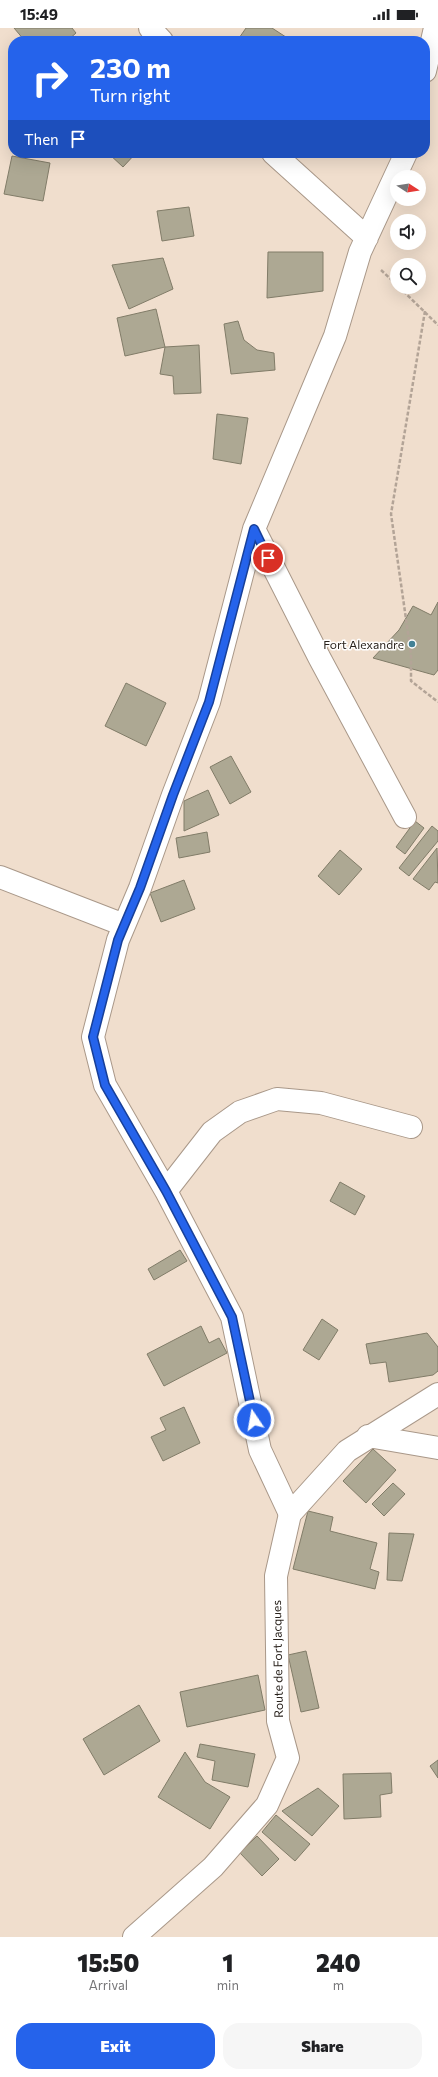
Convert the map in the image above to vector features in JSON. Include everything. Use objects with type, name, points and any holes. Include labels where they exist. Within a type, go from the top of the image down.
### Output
[{"type":"street","points":[[150,28],[157,36]]},
{"type":"street","points":[[430,50],[435,28]]},
{"type":"street","points":[[279,158],[367,238]]},
{"type":"street","points":[[290,1514],[260,1450],[232,1317],[166,1191],[105,1085],[93,1037],[118,940],[140,888],[173,795],[209,702],[254,529],[335,336],[360,252],[404,158]]},
{"type":"street","points":[[254,529],[319,657],[405,817]]},
{"type":"street","points":[[0,877],[124,925]]},
{"type":"street","points":[[166,1191],[212,1132],[240,1112],[277,1099],[321,1103],[411,1127]]},
{"type":"street","name":"Route de Fort Jacques","points":[[134,1937],[213,1867],[267,1805],[288,1758],[278,1721],[276,1576],[290,1514],[347,1450],[438,1394]]},
{"type":"street","points":[[368,1436],[438,1448]]},
{"type":"path","points":[[407,294],[438,325]]},
{"type":"path","points":[[425,311],[391,514],[411,654],[411,681],[438,702]]},
{"type":"building","points":[[14,28],[72,28],[76,33],[73,36],[21,36]]},
{"type":"building","points":[[246,28],[272,28],[284,36],[240,36]]},
{"type":"building","points":[[12,158],[23,158],[50,163],[43,201],[4,194]]},
{"type":"building","points":[[113,158],[131,158],[123,167]]},
{"type":"building","points":[[189,207],[194,236],[162,241],[157,211]]},
{"type":"building","points":[[268,252],[323,252],[323,291],[267,298]]},
{"type":"building","points":[[163,258],[173,289],[129,309],[112,265]]},
{"type":"building","points":[[156,309],[165,347],[125,356],[117,318]]},
{"type":"building","points":[[238,321],[244,340],[257,350],[274,353],[275,370],[231,374],[224,324]]},
{"type":"building","points":[[199,345],[201,393],[174,394],[173,376],[160,374],[165,347]]},
{"type":"building","points":[[217,414],[248,418],[241,464],[213,459]]},
{"type":"building","name":"Fort Alexandre","points":[[438,602],[438,670],[434,675],[373,658],[399,630],[413,606],[431,615]]},
{"type":"building","points":[[126,683],[166,703],[146,746],[105,726]]},
{"type":"building","points":[[231,756],[251,792],[230,804],[210,767]]},
{"type":"building","points":[[208,790],[219,815],[184,831],[184,801]]},
{"type":"building","points":[[415,821],[424,828],[405,854],[396,847]]},
{"type":"building","points":[[432,826],[438,831],[438,841],[409,876],[399,868]]},
{"type":"building","points":[[207,832],[210,852],[179,858],[176,838]]},
{"type":"building","points":[[437,848],[438,883],[435,882],[429,890],[413,879]]},
{"type":"building","points":[[340,850],[362,869],[339,895],[318,876]]},
{"type":"building","points":[[184,880],[195,909],[161,922],[150,893]]},
{"type":"building","points":[[340,1182],[365,1196],[355,1215],[330,1201]]},
{"type":"building","points":[[180,1250],[187,1261],[154,1280],[148,1269]]},
{"type":"building","points":[[322,1319],[338,1330],[319,1360],[303,1350]]},
{"type":"building","points":[[201,1326],[209,1343],[219,1338],[227,1353],[164,1386],[147,1354]]},
{"type":"building","points":[[427,1333],[438,1347],[438,1371],[433,1375],[389,1382],[386,1362],[370,1364],[366,1344]]},
{"type":"building","points":[[184,1407],[200,1443],[163,1461],[151,1437],[166,1430],[160,1418]]},
{"type":"building","points":[[373,1449],[396,1470],[366,1503],[343,1481]]},
{"type":"building","points":[[393,1483],[405,1494],[384,1516],[372,1504]]},
{"type":"building","points":[[308,1511],[333,1517],[330,1531],[377,1543],[370,1569],[379,1572],[375,1589],[293,1569]]},
{"type":"building","points":[[389,1533],[414,1534],[402,1581],[387,1580]]},
{"type":"building","points":[[306,1651],[319,1708],[301,1712],[288,1655]]},
{"type":"building","points":[[258,1675],[265,1710],[187,1727],[180,1692]]},
{"type":"building","points":[[139,1705],[160,1741],[104,1775],[83,1739]]},
{"type":"building","points":[[200,1744],[255,1754],[248,1787],[212,1780],[215,1761],[197,1757]]},
{"type":"building","points":[[185,1752],[205,1782],[230,1797],[210,1829],[158,1797]]},
{"type":"building","points":[[438,1760],[438,1778],[430,1766]]},
{"type":"building","points":[[391,1773],[392,1793],[380,1795],[381,1817],[344,1819],[343,1774]]},
{"type":"building","points":[[318,1788],[339,1806],[312,1836],[282,1811]]},
{"type":"building","points":[[276,1815],[310,1844],[295,1861],[262,1832]]},
{"type":"building","points":[[257,1836],[279,1859],[262,1876],[240,1853]]},
{"type":"place","name":"Fort Alexandre","points":[[412,644]]},
{"type":"route","points":[[254,1420],[232,1317],[166,1191],[105,1085],[93,1037],[118,940],[140,888],[173,795],[209,702],[254,529],[268,558]]}]
